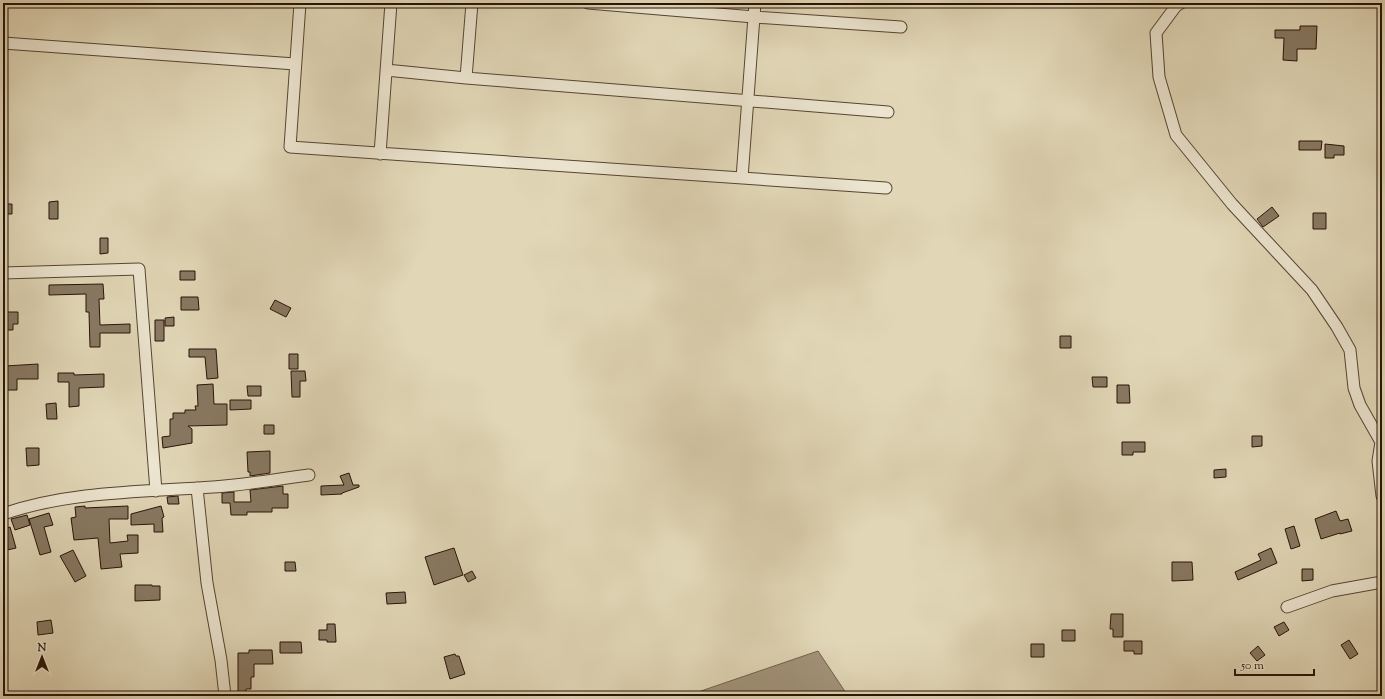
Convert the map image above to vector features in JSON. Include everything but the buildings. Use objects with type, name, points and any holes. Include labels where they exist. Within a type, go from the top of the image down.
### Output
[{"type":"street","points":[[300,3],[290,147],[886,188]]},
{"type":"street","points":[[380,154],[391,3]]},
{"type":"street","points":[[466,78],[472,3]]},
{"type":"street","points":[[588,3],[754,17],[901,27]]},
{"type":"street","points":[[742,178],[755,3]]},
{"type":"street","points":[[1180,3],[1176,6],[1156,33],[1159,77],[1176,136],[1232,204],[1312,290],[1337,327],[1350,350],[1354,388],[1360,406],[1381,442],[1378,461],[1382,496]]},
{"type":"street","points":[[3,43],[295,64]]},
{"type":"street","points":[[386,70],[466,78],[888,112]]},
{"type":"street","points":[[3,273],[139,269],[156,491]]},
{"type":"street","points":[[3,514],[22,507],[109,494],[197,488],[309,475]]},
{"type":"street","points":[[197,488],[207,583],[221,660],[225,696]]},
{"type":"street","points":[[1287,607],[1332,591],[1382,582]]},
{"type":"shaded area","points":[[818,651],[848,696],[696,696],[698,692]]}]
